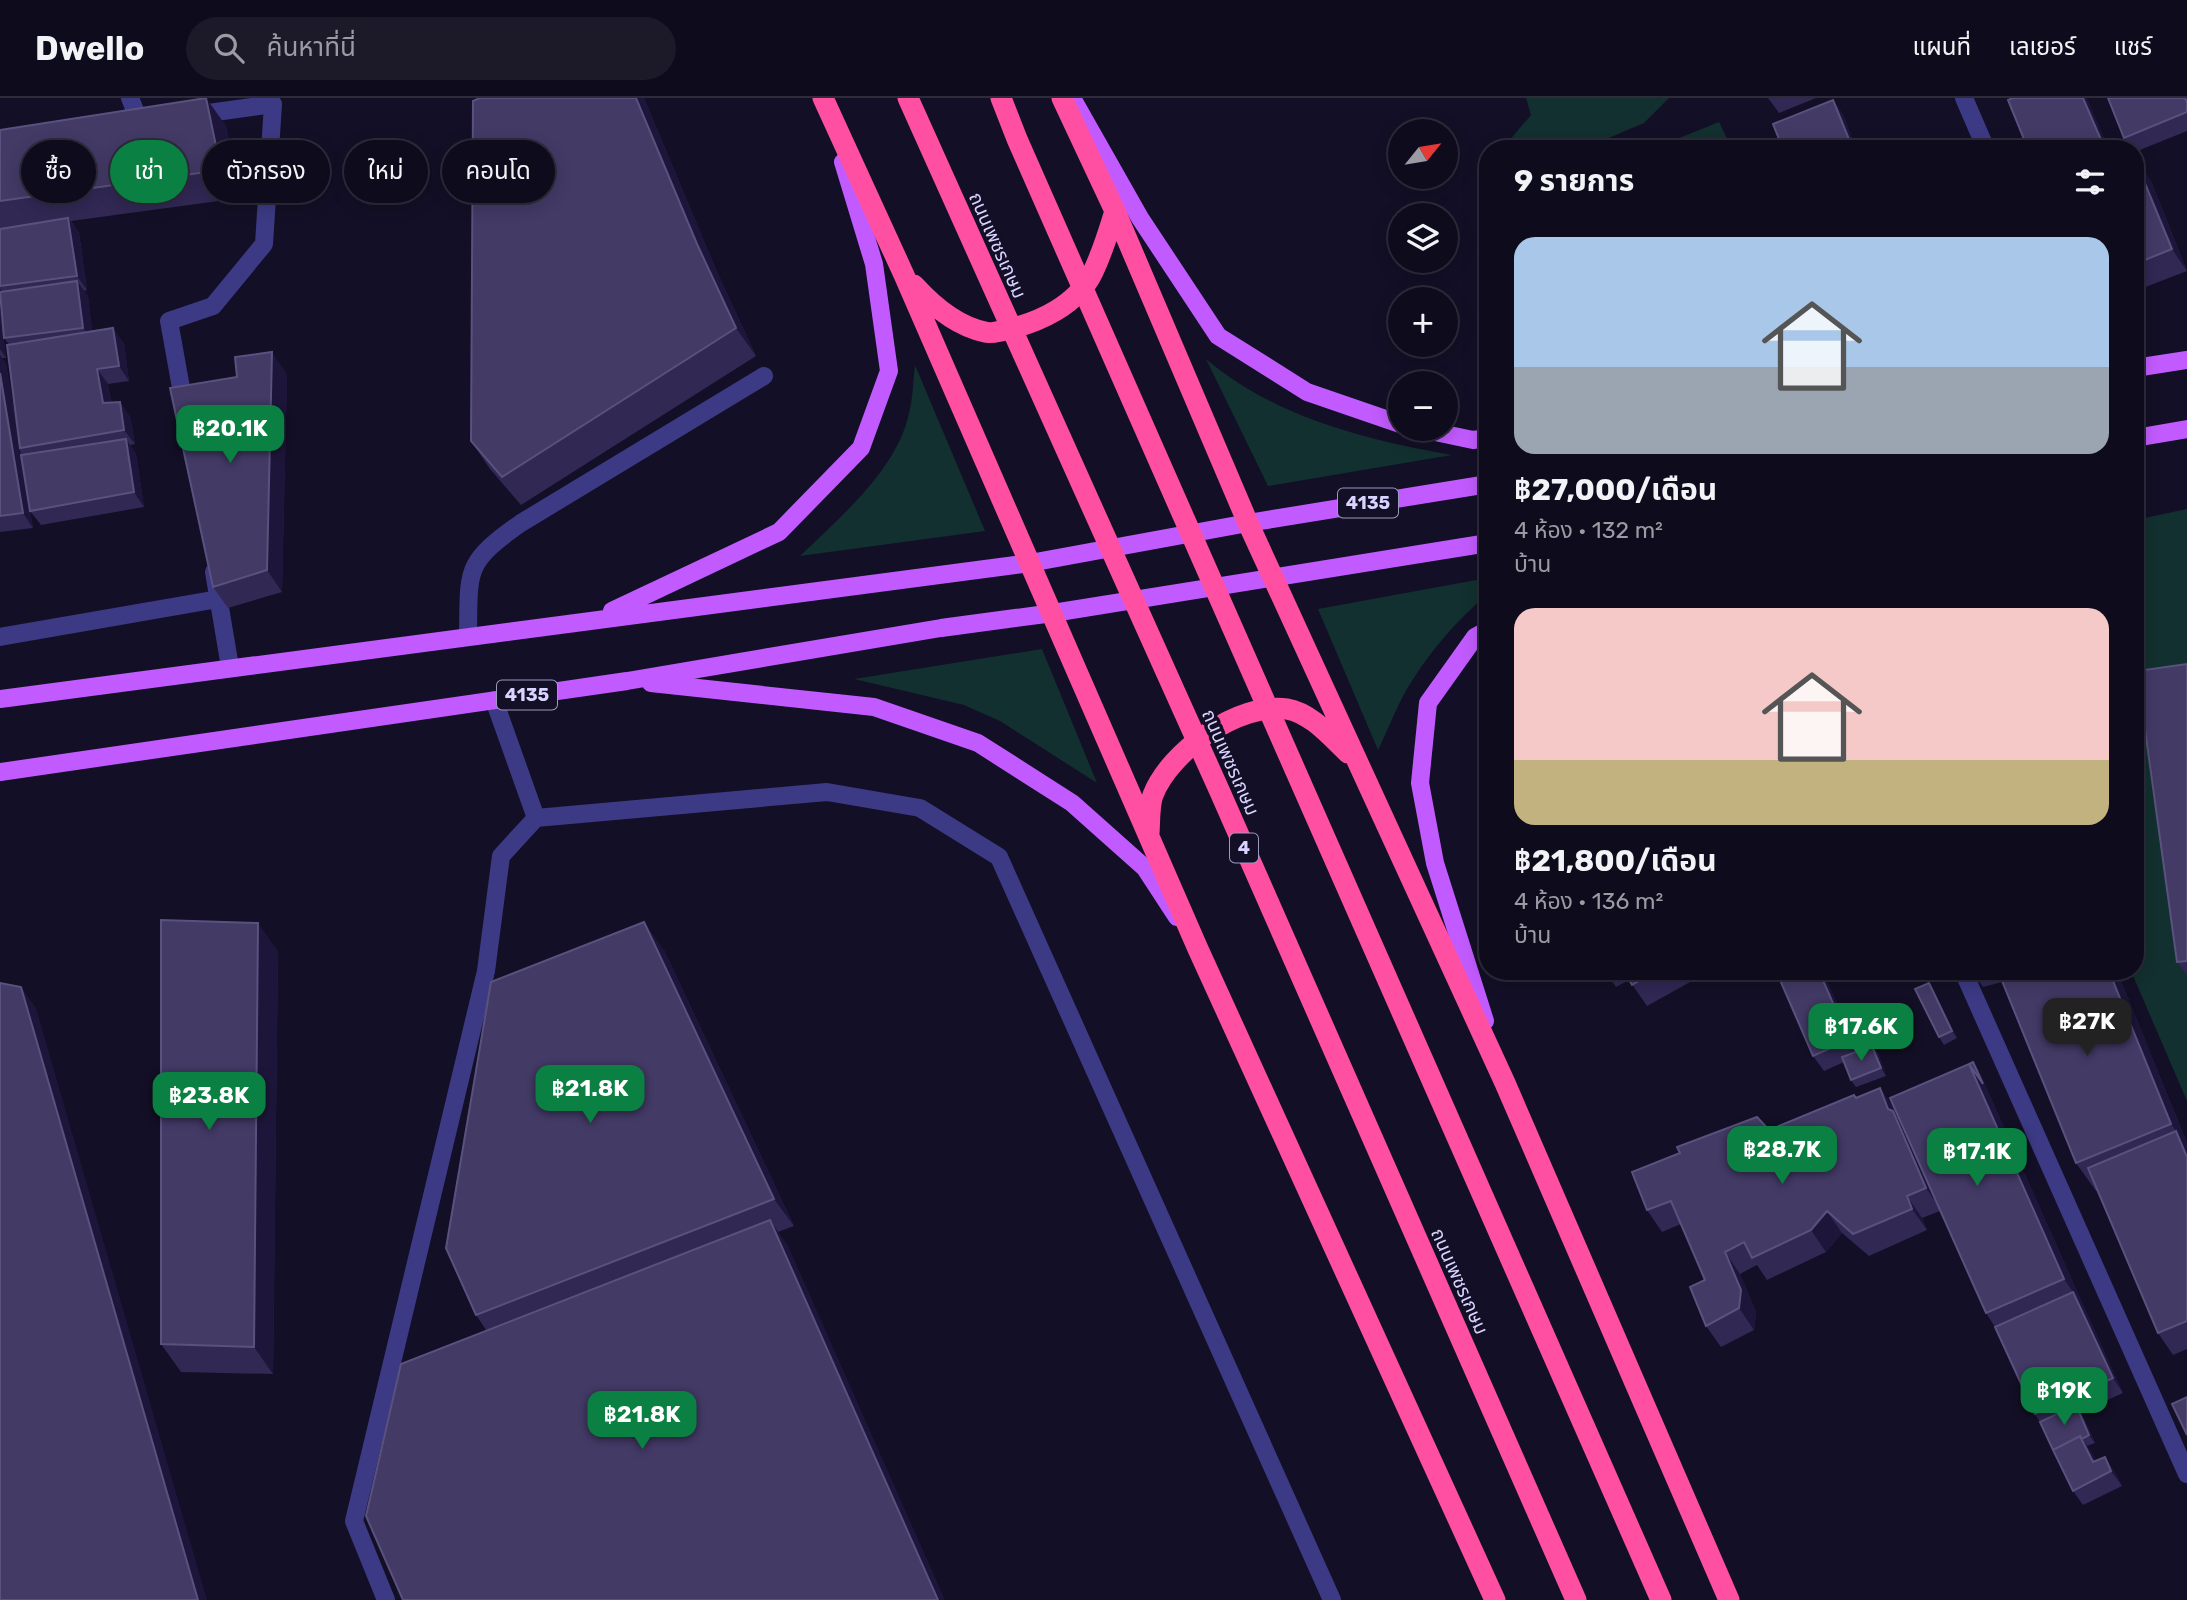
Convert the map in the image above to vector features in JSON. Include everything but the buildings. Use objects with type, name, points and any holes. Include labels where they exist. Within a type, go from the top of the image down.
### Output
[{"type":"highway","points":[[822,98],[904,275],[1198,949],[1495,1600]]},
{"type":"highway","name":"ถนนเพชรเกษม","points":[[908,98],[1220,792],[1576,1600]]},
{"type":"highway","points":[[1001,98],[1661,1600]]},
{"type":"highway","points":[[1062,98],[1115,211],[1248,523],[1505,1083],[1729,1600]]},
{"type":"highway","points":[[904,275],[925,297],[960,324],[988,334],[1027,325],[1073,298],[1093,273],[1115,211]]},
{"type":"highway","points":[[1149,835],[1152,796],[1170,766],[1188,747],[1214,728],[1253,712],[1287,709],[1310,719],[1357,761]]},
{"type":"main road","points":[[596,619],[779,532],[861,448],[889,370],[874,264],[850,180],[822,98]]},
{"type":"main road","points":[[1072,98],[1140,218],[1218,336],[1307,392],[1388,420]]},
{"type":"main road","points":[[2144,367],[2187,360]]},
{"type":"main road","points":[[2144,436],[2187,429]]},
{"type":"main road","points":[[1458,437],[1479,439]]},
{"type":"main road","name":"4135","points":[[0,699],[1030,563],[1248,523],[1479,485]]},
{"type":"main road","name":"4135","points":[[0,772],[627,681],[941,628],[1053,613],[1479,544]]},
{"type":"main road","points":[[1479,635],[1428,703],[1419,783],[1435,863],[1505,1083]]},
{"type":"main road","points":[[627,681],[874,707],[978,743],[1072,803],[1145,868],[1198,949]]},
{"type":"street","points":[[130,98],[141,123]]},
{"type":"street","points":[[1964,98],[1982,140]]},
{"type":"street","points":[[180,117],[273,101],[264,244],[212,306],[169,321],[188,423]]},
{"type":"street","points":[[468,636],[469,579],[476,561],[485,550],[521,523],[764,376]]},
{"type":"street","points":[[211,558],[230,667]]},
{"type":"street","points":[[0,637],[218,599]]},
{"type":"street","points":[[494,700],[536,818]]},
{"type":"street","points":[[386,1600],[354,1521],[485,971],[501,856],[536,818],[827,792],[920,808],[999,857],[1332,1600]]},
{"type":"street","points":[[1967,980],[2187,1474]]},
{"type":"green space","points":[[1526,98],[1669,98],[1644,123],[1604,140],[1510,140],[1531,115]]},
{"type":"green space","points":[[1719,122],[1728,140],[1674,140]]},
{"type":"green space","points":[[1206,359],[1233,379],[1291,411],[1354,433],[1452,455],[1268,486]]},
{"type":"green space","points":[[915,365],[985,531],[800,556],[849,509],[893,454],[909,413]]},
{"type":"green space","points":[[2187,509],[2187,1101],[2135,980],[2144,980],[2144,518]]},
{"type":"green space","points":[[1479,579],[1479,602],[1456,624],[1420,669],[1402,698],[1378,750],[1318,609]]},
{"type":"green space","points":[[1042,649],[1097,783],[1000,721],[964,705],[854,679]]}]
